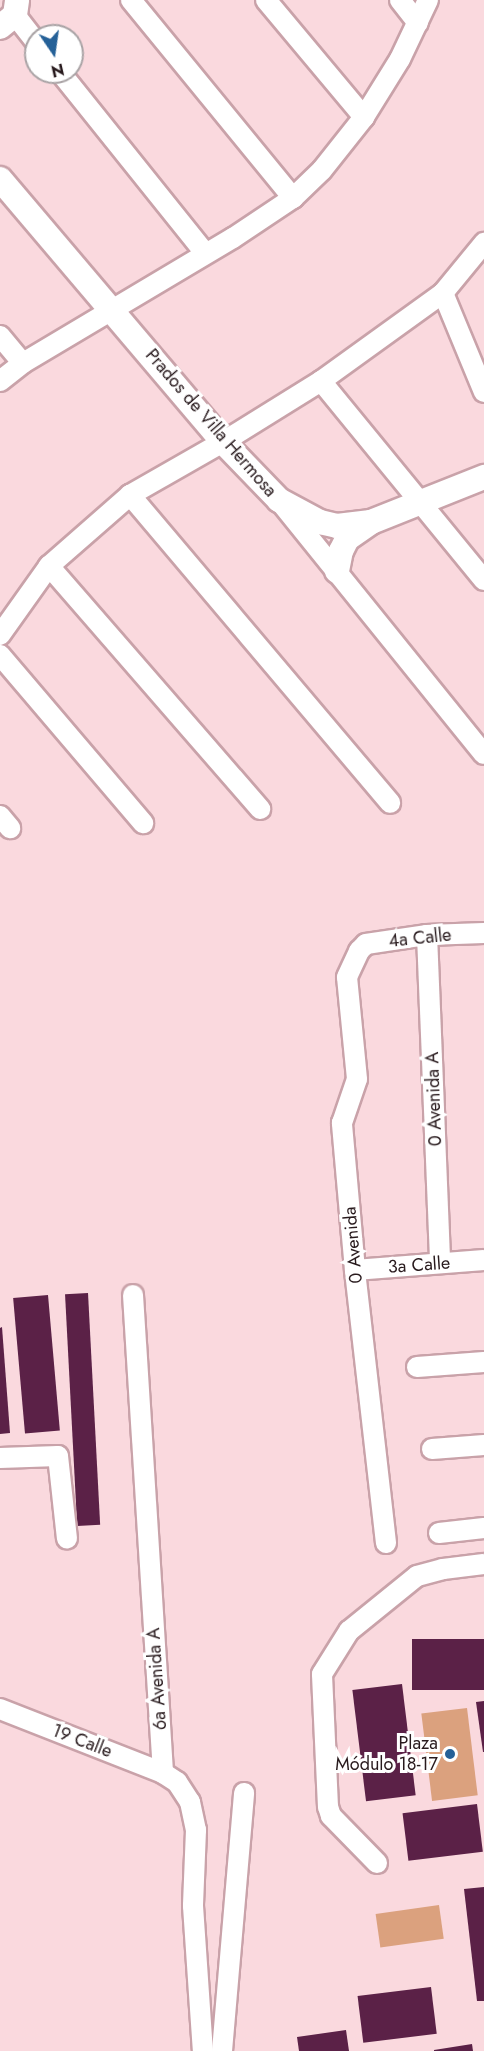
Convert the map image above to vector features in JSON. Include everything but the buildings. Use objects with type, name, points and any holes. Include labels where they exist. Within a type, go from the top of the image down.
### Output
[{"type":"main road","name":"Prados de Villa Hermosa","points":[[0,179],[223,442],[279,500],[320,522],[337,526],[371,522],[484,477]]},
{"type":"main road","points":[[337,571],[341,551],[347,539],[371,522]]},
{"type":"street","points":[[131,0],[293,198]]},
{"type":"street","points":[[266,0],[364,117]]},
{"type":"street","points":[[400,0],[418,23]]},
{"type":"street","points":[[0,381],[23,363],[114,311],[205,253],[260,222],[293,198],[322,170],[364,117],[390,77],[428,0]]},
{"type":"street","points":[[11,14],[24,29]]},
{"type":"street","points":[[70,84],[205,253]]},
{"type":"street","points":[[0,635],[49,566],[130,495],[223,442],[321,381],[443,292],[484,243]]},
{"type":"street","points":[[443,292],[484,392]]},
{"type":"street","points":[[0,336],[23,363]]},
{"type":"street","points":[[321,381],[484,580]]},
{"type":"street","points":[[130,495],[390,803]]},
{"type":"street","points":[[279,500],[484,754]]},
{"type":"street","points":[[49,566],[260,809]]},
{"type":"street","points":[[0,655],[143,823]]},
{"type":"street","name":"4a Calle","points":[[358,951],[366,944],[427,935],[484,933]]},
{"type":"street","name":"0 Avenida A","points":[[427,935],[440,1263]]},
{"type":"street","name":"0 Avenida","points":[[358,951],[347,977],[357,1079],[342,1123],[355,1270],[386,1543]]},
{"type":"street","name":"3a Calle","points":[[355,1270],[484,1260]]},
{"type":"street","name":"6a Avenida A","points":[[133,1295],[163,1773]]},
{"type":"street","points":[[417,1366],[484,1362]]},
{"type":"street","points":[[432,1449],[484,1445]]},
{"type":"street","points":[[0,1458],[58,1456],[67,1539]]},
{"type":"street","points":[[440,1533],[484,1528]]},
{"type":"street","points":[[377,1863],[331,1816],[328,1807],[322,1674],[349,1631],[417,1576],[442,1569],[484,1564]]},
{"type":"street","name":"19 Calle","points":[[0,1710],[163,1773]]},
{"type":"street","points":[[163,1773],[177,1782],[190,1802],[196,1830],[193,1906],[202,2051]]},
{"type":"street","points":[[222,2051],[244,1793]]},
{"type":"shaded area","name":"Plaza Módulo 18-17","points":[[467,1708],[478,1795],[432,1801],[421,1714]]},
{"type":"shaded area","points":[[439,1905],[444,1939],[380,1948],[376,1914]]},
{"type":"place","name":"Plaza Módulo 18-17","points":[[450,1754]]}]
